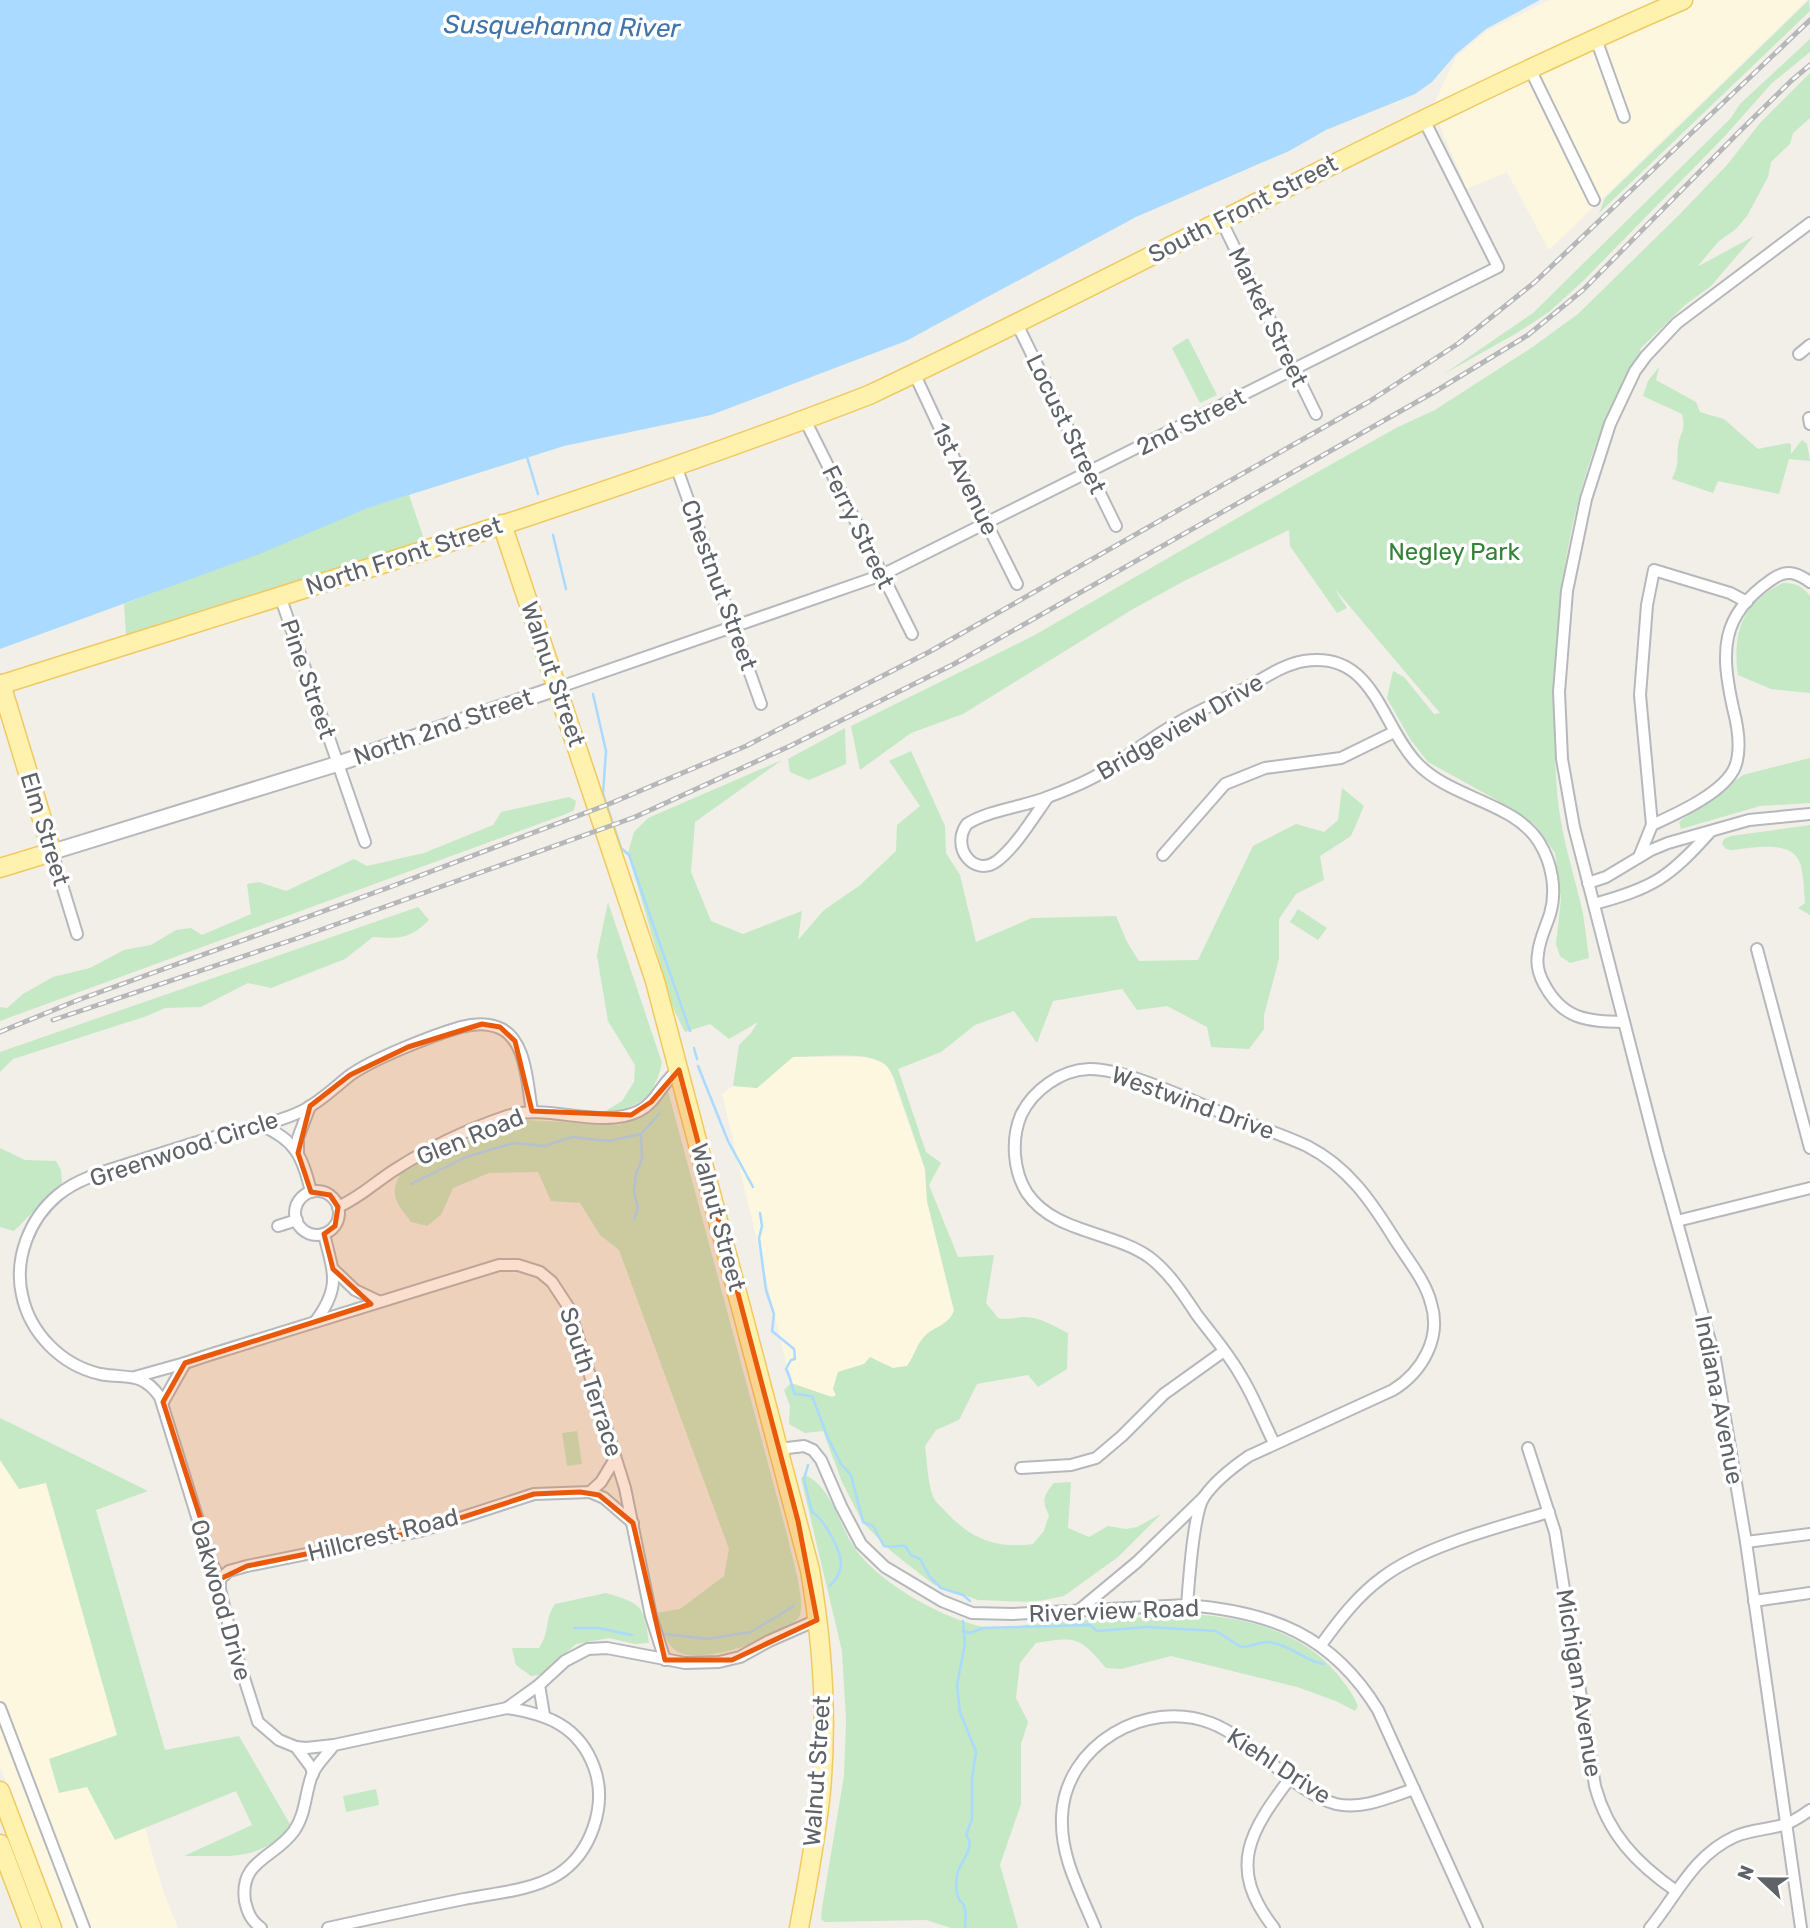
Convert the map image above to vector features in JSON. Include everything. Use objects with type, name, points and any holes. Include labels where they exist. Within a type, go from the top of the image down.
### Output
[{"type":"main road","name":"South Front Street","points":[[805,420],[869,395],[1424,120],[1683,0]]},
{"type":"main road","name":"North Front Street","points":[[1,684],[502,524],[805,420]]},
{"type":"main road","name":"Walnut Street","points":[[502,524],[638,925],[804,1544],[817,1620],[823,1697],[822,1775],[816,1831],[799,1928]]},
{"type":"main road","name":"Elm Street","points":[[1,684],[52,852]]},
{"type":"main road","name":"North 2nd Street","points":[[0,868],[52,852]]},
{"type":"main road","points":[[0,1791],[52,1928]]},
{"type":"main road","points":[[0,1844],[32,1928]]},
{"type":"street","points":[[1596,39],[1624,117]]},
{"type":"street","points":[[1530,69],[1594,200]]},
{"type":"street","name":"2nd Street","points":[[882,575],[1498,267],[1424,120]]},
{"type":"street","name":"Market Street","points":[[1221,220],[1316,414]]},
{"type":"street","name":"Indiana Avenue","points":[[1801,1928],[1746,1542],[1715,1359],[1624,1022],[1568,799],[1562,759],[1559,692],[1568,584],[1586,499],[1610,424],[1635,371],[1660,340],[1706,299],[1810,223]]},
{"type":"street","name":"Locust Street","points":[[1016,322],[1116,526]]},
{"type":"street","points":[[1799,354],[1810,345]]},
{"type":"street","name":"1st Avenue","points":[[914,373],[1017,584]]},
{"type":"street","points":[[1809,418],[1810,424]]},
{"type":"street","name":"Ferry Street","points":[[805,420],[912,634]]},
{"type":"street","name":"Chestnut Street","points":[[676,466],[761,704]]},
{"type":"street","points":[[1639,857],[1652,825],[1640,695],[1647,606],[1654,570],[1720,589],[1746,602]]},
{"type":"street","points":[[1652,825],[1692,805],[1717,788],[1733,771],[1738,754],[1738,735],[1724,651],[1734,622],[1746,602],[1766,583],[1781,574],[1794,572],[1810,582]]},
{"type":"street","name":"North 2nd Street","points":[[52,852],[337,764],[882,575]]},
{"type":"street","name":"Pine Street","points":[[280,596],[365,842]]},
{"type":"street","name":"Bridgeview Drive","points":[[1048,797],[1007,852],[996,862],[979,865],[968,860],[963,854],[960,841],[967,824],[1048,797],[1101,773],[1178,723],[1274,673],[1305,661],[1316,660],[1343,666],[1360,677],[1373,693],[1394,732],[1418,764],[1440,782],[1511,816],[1536,837],[1550,869],[1553,891],[1550,916],[1537,958],[1541,978],[1553,1000],[1575,1016],[1624,1022]]},
{"type":"street","points":[[1163,855],[1225,784],[1265,768],[1341,758],[1394,732]]},
{"type":"street","points":[[1588,883],[1606,877],[1668,843],[1749,820],[1810,814]]},
{"type":"street","points":[[1594,904],[1635,892],[1666,876],[1712,830]]},
{"type":"street","name":"Elm Street","points":[[52,852],[77,934]]},
{"type":"street","points":[[1757,949],[1810,1148]]},
{"type":"street","name":"Greenwood Circle","points":[[135,1377],[102,1374],[79,1367],[61,1356],[39,1334],[26,1309],[20,1285],[21,1257],[30,1231],[50,1202],[68,1187],[127,1165],[294,1115],[350,1075],[380,1059],[461,1027],[482,1024],[500,1027],[515,1041],[524,1069],[532,1111]]},
{"type":"street","name":"Glen Road","points":[[338,1207],[358,1198],[393,1171],[433,1148],[505,1117],[532,1111],[601,1117],[631,1115],[651,1102],[668,1078],[679,1070]]},
{"type":"street","name":"Westwind Drive","points":[[1078,1611],[1137,1562],[1240,1462],[1274,1443],[1393,1390],[1413,1375],[1427,1354],[1433,1332],[1432,1304],[1419,1277],[1380,1215],[1344,1171],[1324,1156],[1286,1137],[1106,1071],[1080,1070],[1057,1078],[1046,1085],[1028,1104],[1017,1128],[1017,1165],[1026,1190],[1040,1207],[1059,1219],[1150,1258],[1180,1289],[1240,1374],[1274,1443]]},
{"type":"street","points":[[310,1106],[298,1138],[298,1153],[311,1192]]},
{"type":"street","points":[[260,1125],[285,1137],[298,1153]]},
{"type":"street","points":[[1677,1221],[1810,1188]]},
{"type":"street","points":[[311,1192],[330,1195],[338,1207],[335,1226],[324,1234],[308,1233],[297,1220],[296,1207],[303,1197],[311,1192]]},
{"type":"street","points":[[278,1226],[297,1220]]},
{"type":"street","points":[[315,1322],[332,1289],[334,1269],[324,1234]]},
{"type":"street","name":"South Terrace","points":[[135,1377],[499,1265],[518,1265],[540,1272],[552,1282],[569,1308],[633,1523],[652,1616],[665,1660]]},
{"type":"street","points":[[334,1269],[355,1290],[378,1301]]},
{"type":"street","points":[[1021,1468],[1071,1465],[1102,1455],[1164,1394],[1224,1351]]},
{"type":"street","points":[[135,1377],[154,1388],[163,1402],[185,1363]]},
{"type":"street","name":"Oakwood Drive","points":[[163,1402],[176,1453],[211,1562],[220,1579],[232,1640],[258,1722],[279,1740],[296,1747],[312,1767],[313,1774]]},
{"type":"street","name":"Riverview Road","points":[[779,1449],[799,1445],[813,1450],[821,1460],[862,1544],[885,1567],[927,1594],[977,1613],[1013,1614],[1187,1605],[1235,1610],[1269,1619],[1288,1626],[1321,1645],[1365,1689],[1378,1710],[1477,1928]]},
{"type":"street","name":"Michigan Avenue","points":[[1528,1448],[1549,1512],[1565,1591],[1600,1805],[1616,1835],[1629,1852],[1652,1874],[1676,1891]]},
{"type":"street","points":[[615,1459],[601,1482],[590,1492],[604,1498],[633,1523]]},
{"type":"street","name":"Hillcrest Road","points":[[220,1579],[229,1571],[247,1566],[420,1531],[534,1494],[590,1492]]},
{"type":"street","points":[[1187,1605],[1194,1537],[1203,1498]]},
{"type":"street","points":[[1321,1645],[1354,1602],[1380,1578],[1399,1566],[1425,1553],[1549,1512]]},
{"type":"street","points":[[1746,1542],[1810,1534]]},
{"type":"street","points":[[1754,1601],[1810,1593]]},
{"type":"street","points":[[507,1708],[539,1685],[565,1661],[588,1649],[607,1648],[701,1664],[732,1660],[769,1640],[817,1620]]},
{"type":"street","points":[[539,1685],[544,1715]]},
{"type":"street","points":[[0,1708],[83,1928]]},
{"type":"street","points":[[296,1747],[334,1745],[507,1708],[544,1715],[564,1726],[589,1756],[598,1781],[599,1810],[595,1825],[572,1863],[556,1875],[522,1887],[328,1928]]},
{"type":"street","name":"Kiehl Drive","points":[[1095,1928],[1070,1870],[1063,1842],[1063,1805],[1070,1781],[1088,1754],[1102,1741],[1132,1724],[1147,1719],[1186,1717],[1212,1723],[1235,1735],[1322,1799],[1344,1805],[1371,1803],[1414,1789]]},
{"type":"street","points":[[261,1928],[248,1913],[244,1889],[246,1881],[254,1866],[294,1832],[313,1774],[334,1745]]},
{"type":"street","points":[[1274,1928],[1262,1912],[1251,1889],[1248,1852],[1256,1827],[1291,1777]]},
{"type":"street","points":[[1650,1928],[1696,1864],[1721,1843],[1749,1831],[1786,1824],[1810,1810]]},
{"type":"highlighted area","points":[[482,1024],[500,1027],[515,1041],[532,1111],[631,1115],[651,1102],[679,1070],[798,1521],[817,1620],[732,1660],[665,1660],[633,1523],[599,1495],[580,1492],[534,1494],[420,1531],[247,1566],[220,1579],[163,1402],[185,1363],[371,1304],[333,1269],[324,1234],[335,1226],[338,1207],[330,1195],[311,1192],[298,1153],[310,1106],[350,1075],[408,1047]]},
{"type":"shaded area","points":[[1550,0],[1807,0],[1549,250],[1507,172],[1467,189],[1432,108],[1456,57],[1487,31]]},
{"type":"shaded area","points":[[793,1057],[863,1057],[881,1062],[889,1068],[925,1170],[927,1201],[954,1311],[950,1319],[918,1343],[914,1357],[907,1366],[893,1368],[864,1364],[838,1372],[833,1389],[836,1395],[832,1397],[791,1383],[722,1094],[733,1086],[757,1088]]},
{"type":"shaded area","points":[[0,1451],[46,1482],[163,1891],[178,1928],[62,1928],[0,1767]]},
{"type":"green space","points":[[1809,0],[1810,11],[1599,213],[1605,198]]},
{"type":"green space","points":[[1810,39],[1810,52],[1771,84],[1725,136],[1583,281],[1549,312],[1444,374],[1533,313],[1731,118],[1740,104]]},
{"type":"green space","name":"Negley Park","points":[[1810,73],[1810,118],[1793,133],[1790,144],[1771,162],[1768,177],[1747,216],[1736,229],[1719,241],[1697,267],[1754,236],[1711,286],[1685,305],[1639,350],[1614,400],[1593,453],[1577,507],[1565,564],[1558,621],[1554,735],[1561,820],[1582,908],[1589,958],[1570,963],[1560,956],[1556,944],[1561,899],[1555,853],[1536,826],[1495,799],[1428,762],[1410,739],[1387,698],[1393,671],[1404,677],[1434,714],[1440,713],[1334,588],[1347,608],[1337,613],[1290,546],[1289,530],[1133,609],[963,714],[911,733],[860,770],[851,726],[1033,636],[1305,479],[1398,427],[1435,410],[1578,314],[1680,214],[1727,165],[1760,123]]},
{"type":"green space","points":[[1188,338],[1217,395],[1200,403],[1172,348]]},
{"type":"green space","points":[[1659,367],[1656,380],[1696,402],[1700,412],[1724,419],[1758,449],[1788,443],[1791,444],[1791,454],[1802,440],[1807,444],[1810,461],[1789,459],[1779,494],[1718,481],[1713,493],[1672,479],[1683,428],[1682,414],[1643,396],[1648,381]]},
{"type":"green space","points":[[409,495],[425,542],[126,636],[124,604],[370,507]]},
{"type":"green space","points":[[1783,583],[1798,586],[1810,596],[1810,693],[1771,689],[1738,675],[1737,646],[1743,620],[1758,599]]},
{"type":"green space","points":[[845,728],[846,764],[809,780],[790,772],[788,759]]},
{"type":"green space","points":[[911,751],[945,826],[946,853],[960,875],[976,942],[1032,918],[1116,916],[1139,961],[1198,960],[1253,846],[1296,824],[1324,832],[1338,820],[1342,788],[1364,806],[1351,836],[1320,856],[1324,880],[1296,894],[1279,919],[1279,959],[1264,1015],[1264,1029],[1249,1049],[1211,1047],[1207,1027],[1167,1006],[1137,1010],[1122,989],[1053,1001],[1037,1043],[1014,1011],[975,1025],[941,1052],[898,1069],[926,1152],[941,1163],[929,1185],[958,1257],[994,1255],[986,1303],[998,1318],[1034,1318],[1068,1333],[1067,1369],[1038,1387],[1028,1375],[977,1384],[959,1420],[936,1430],[925,1446],[929,1482],[935,1500],[965,1529],[985,1540],[1007,1545],[1033,1544],[1044,1531],[1049,1515],[1045,1498],[1054,1483],[1071,1482],[1068,1528],[1089,1537],[1108,1526],[1126,1529],[1137,1527],[1161,1514],[1118,1557],[1064,1596],[1034,1602],[978,1600],[933,1584],[892,1552],[863,1523],[842,1482],[823,1431],[805,1433],[789,1424],[790,1406],[784,1390],[791,1383],[832,1397],[836,1395],[833,1389],[838,1372],[864,1364],[870,1357],[893,1368],[907,1366],[924,1337],[952,1315],[954,1311],[927,1201],[925,1169],[894,1078],[890,1070],[879,1061],[850,1056],[793,1057],[757,1088],[733,1086],[739,1045],[758,1022],[729,1039],[710,1024],[685,1032],[673,1008],[628,853],[634,832],[648,818],[782,760],[695,822],[691,872],[711,921],[743,934],[802,911],[798,940],[824,910],[859,886],[896,851],[897,825],[920,806],[889,761]]},
{"type":"green space","points":[[1810,758],[1810,803],[1760,806],[1681,829],[1679,822],[1743,775]]},
{"type":"green space","points":[[569,797],[576,801],[574,810],[566,814],[0,1021],[0,1007],[7,1008],[23,994],[53,977],[90,968],[124,950],[151,945],[176,930],[191,928],[202,935],[251,914],[247,884],[259,882],[286,891],[354,859],[367,866],[424,853],[493,825],[501,812]]},
{"type":"green space","points":[[1810,825],[1810,915],[1798,908],[1805,903],[1802,873],[1796,855],[1780,848],[1732,850],[1726,849],[1722,844],[1724,839],[1731,836]]},
{"type":"green space","points":[[608,902],[662,1063],[654,1085],[643,1100],[627,1108],[604,1112],[622,1101],[634,1082],[635,1065],[608,1021],[597,955]]},
{"type":"green space","points":[[418,907],[429,920],[410,934],[397,938],[373,937],[345,959],[271,988],[248,983],[201,1007],[165,1008],[13,1059],[0,1072],[0,1052]]},
{"type":"green space","points":[[1298,909],[1327,928],[1318,940],[1290,922]]},
{"type":"green space","points":[[668,1091],[788,1538],[801,1601],[799,1617],[777,1633],[740,1648],[701,1655],[686,1655],[675,1650],[665,1638],[656,1613],[680,1609],[724,1576],[729,1549],[619,1250],[600,1235],[580,1203],[551,1201],[538,1172],[489,1173],[453,1188],[441,1215],[427,1226],[411,1222],[398,1203],[395,1192],[402,1171],[491,1129],[527,1120],[619,1125],[648,1111]]},
{"type":"green space","points":[[0,1148],[25,1160],[56,1161],[61,1170],[62,1183],[14,1231],[0,1227]]},
{"type":"green space","points":[[0,1418],[148,1491],[96,1510],[165,1750],[239,1736],[291,1826],[267,1846],[229,1856],[184,1856],[252,1825],[236,1791],[115,1840],[87,1787],[59,1793],[49,1759],[117,1735],[46,1483],[19,1489],[0,1460]]},
{"type":"green space","points":[[577,1431],[582,1464],[567,1466],[562,1433]]},
{"type":"green space","points":[[805,1475],[814,1480],[828,1496],[862,1558],[913,1598],[953,1618],[990,1628],[1184,1614],[1240,1620],[1276,1631],[1310,1649],[1338,1675],[1358,1706],[1355,1711],[1297,1687],[1171,1656],[1121,1669],[1106,1668],[1090,1650],[1076,1641],[1036,1643],[1020,1663],[1016,1698],[1028,1722],[1021,1744],[1021,1804],[1000,1865],[1018,1928],[951,1928],[926,1920],[825,1922],[821,1919],[822,1908],[844,1776],[846,1720],[842,1651],[801,1478]]},
{"type":"green space","points":[[606,1593],[628,1600],[639,1608],[645,1621],[649,1643],[635,1644],[609,1638],[576,1644],[540,1675],[531,1676],[516,1665],[512,1648],[539,1648],[555,1604]]},
{"type":"green space","points":[[376,1789],[379,1805],[346,1812],[343,1796]]},
{"type":"water","name":"Susquehanna River","points":[[0,0],[1540,0],[1486,29],[1456,54],[1432,82],[1415,94],[1326,130],[1289,151],[1136,217],[906,341],[711,415],[564,446],[368,508],[262,553],[0,649]]},
{"type":"waterway","points":[[527,457],[538,494]]},
{"type":"waterway","points":[[553,535],[566,589]]},
{"type":"waterway","points":[[593,694],[606,751],[603,794],[621,848],[629,855],[690,1031]]},
{"type":"waterway","points":[[694,1048],[697,1059]]},
{"type":"waterway","points":[[698,1066],[728,1141],[753,1187]]},
{"type":"waterway","points":[[411,1184],[466,1157],[514,1143],[545,1146],[572,1137],[609,1141],[641,1134],[659,1114]]},
{"type":"waterway","points":[[634,1219],[638,1208],[634,1192],[636,1174],[642,1159],[641,1134]]},
{"type":"waterway","points":[[760,1213],[762,1226],[759,1238],[766,1290],[774,1314],[772,1331],[794,1349],[795,1359],[791,1360],[786,1369],[795,1394],[812,1396],[828,1438],[841,1464],[851,1475],[863,1522],[873,1526],[884,1546],[905,1546],[911,1555],[920,1559],[930,1577],[941,1588],[963,1595],[970,1601]]},
{"type":"waterway","points":[[808,1465],[804,1479],[812,1512],[827,1528],[841,1560],[840,1572],[830,1586]]},
{"type":"waterway","points":[[665,1634],[707,1639],[751,1632],[794,1606]]},
{"type":"waterway","points":[[963,1621],[965,1644],[957,1685],[960,1713],[976,1751],[972,1779],[972,1819],[966,1835],[970,1845],[956,1880],[958,1897],[965,1911],[965,1928]]},
{"type":"waterway","points":[[963,1631],[970,1633],[983,1628],[1090,1625],[1097,1631],[1148,1627],[1216,1631],[1241,1647],[1265,1642],[1275,1643],[1324,1664]]},
{"type":"waterway","points":[[574,1628],[598,1628],[632,1635]]},
{"type":"railway","points":[[0,1032],[78,1000],[609,804],[746,746],[929,652],[1370,401],[1459,343],[1535,282],[1810,20]]},
{"type":"railway","points":[[53,1020],[298,938],[635,817],[790,746],[954,664],[1436,391],[1528,335],[1583,290],[1738,133],[1810,65]]}]
